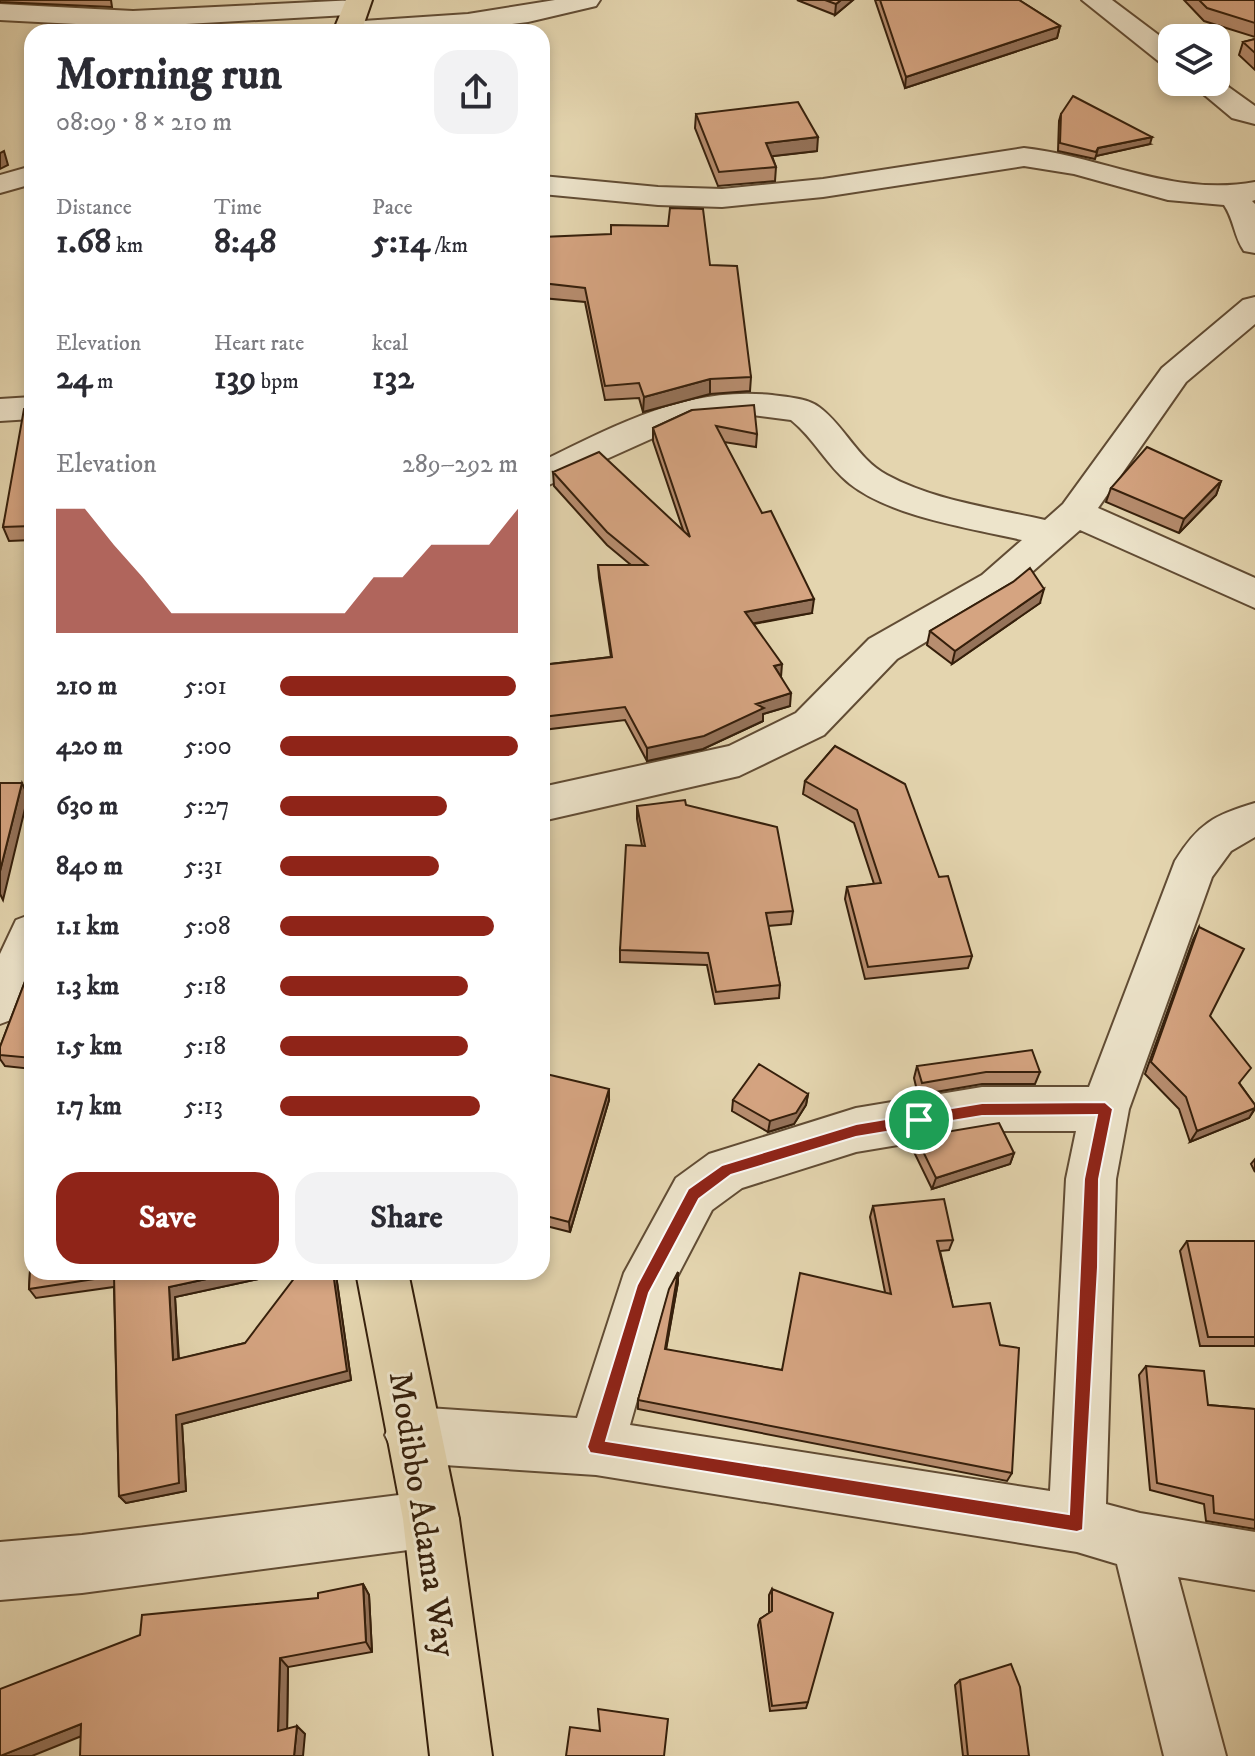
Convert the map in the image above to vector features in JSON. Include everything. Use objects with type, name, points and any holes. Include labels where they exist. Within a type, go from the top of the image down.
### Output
[{"type":"main road","name":"Modibbo Adama Way","points":[[384,1280],[431,1519],[461,1756]]},
{"type":"street","points":[[454,24],[587,0]]},
{"type":"street","points":[[1095,0],[1158,47]]},
{"type":"street","points":[[0,12],[35,17],[112,20],[352,17],[404,24]]},
{"type":"street","points":[[1221,96],[1242,112],[1255,115]]},
{"type":"street","points":[[550,186],[658,196],[722,198],[823,188],[1024,157],[1049,158],[1184,193],[1244,194],[1245,212],[1255,244]]},
{"type":"street","points":[[0,184],[24,177]]},
{"type":"street","points":[[550,802],[739,760],[810,724],[883,649],[995,584],[1063,524],[1174,375],[1251,314]]},
{"type":"street","points":[[550,472],[684,409],[764,404],[804,412],[833,448],[873,483],[950,510],[1063,524],[1255,594]]},
{"type":"street","points":[[0,410],[24,408]]},
{"type":"street","points":[[1077,1524],[1090,1267],[1091,1179],[1105,1109],[1191,874],[1208,844],[1237,825],[1255,820]]},
{"type":"street","points":[[0,1004],[24,951]]},
{"type":"street","points":[[596,1447],[642,1291],[694,1194],[727,1170],[856,1130],[982,1109],[1105,1109]]},
{"type":"street","points":[[413,1435],[596,1447],[1077,1524],[1140,1542],[1255,1561]]},
{"type":"street","points":[[0,1571],[82,1564],[431,1519]]},
{"type":"street","points":[[1140,1542],[1195,1756]]},
{"type":"building","points":[[880,0],[1019,0],[1060,26],[906,77]]},
{"type":"building","points":[[1199,0],[1255,0],[1255,23],[1207,8]]},
{"type":"building","points":[[1255,39],[1255,53],[1243,42]]},
{"type":"building","points":[[1073,96],[1152,137],[1098,148],[1096,152],[1060,143],[1061,114]]},
{"type":"building","points":[[798,102],[818,137],[766,143],[776,167],[719,172],[696,114]]},
{"type":"building","points":[[670,208],[703,209],[710,265],[737,266],[751,377],[710,379],[644,397],[639,383],[605,386],[585,288],[550,284],[550,237],[611,234],[611,225],[668,226]]},
{"type":"building","points":[[754,405],[757,434],[716,426],[762,513],[771,511],[814,599],[745,612],[782,664],[774,666],[791,693],[756,704],[764,708],[704,736],[647,748],[625,707],[550,716],[550,664],[612,657],[598,565],[647,565],[607,532],[553,472],[599,452],[690,537],[653,428],[692,410]]},
{"type":"building","points":[[24,409],[24,526],[3,527]]},
{"type":"building","points":[[1147,447],[1221,481],[1184,519],[1111,488]]},
{"type":"building","points":[[1030,568],[1044,589],[955,651],[930,631],[1013,582]]},
{"type":"building","points":[[835,746],[905,784],[939,877],[948,876],[972,956],[868,967],[847,887],[881,883],[857,810],[805,781]]},
{"type":"building","points":[[0,783],[22,783],[0,871]]},
{"type":"building","points":[[685,800],[686,805],[777,827],[793,911],[766,913],[780,985],[716,992],[708,953],[620,950],[626,845],[645,846],[637,806]]},
{"type":"building","points":[[1199,927],[1244,949],[1210,1016],[1251,1068],[1239,1083],[1255,1108],[1197,1131],[1186,1097],[1151,1062]]},
{"type":"building","points":[[24,984],[24,1057],[0,1055],[0,1047]]},
{"type":"building","points":[[1032,1050],[1040,1072],[986,1072],[922,1083],[917,1066]]},
{"type":"building","points":[[759,1064],[808,1094],[796,1113],[770,1121],[733,1100]]},
{"type":"building","points":[[550,1075],[609,1089],[569,1222],[550,1217]]},
{"type":"building","points":[[999,1123],[1014,1153],[936,1178],[916,1137]]},
{"type":"building","points":[[944,1199],[953,1240],[937,1241],[953,1307],[990,1303],[1000,1345],[1019,1348],[1012,1473],[638,1400],[669,1289],[678,1272],[665,1349],[782,1370],[800,1273],[891,1294],[873,1206]]},
{"type":"building","points":[[1187,1241],[1255,1241],[1255,1337],[1208,1337]]},
{"type":"building","points":[[29,1280],[88,1280],[29,1289]]},
{"type":"building","points":[[114,1280],[202,1280],[169,1287],[173,1360],[245,1343],[293,1280],[334,1280],[347,1371],[176,1415],[179,1483],[119,1496]]},
{"type":"building","points":[[1146,1366],[1204,1371],[1208,1405],[1255,1409],[1255,1520],[1214,1513],[1213,1496],[1157,1483]]},
{"type":"building","points":[[363,1584],[366,1642],[280,1658],[278,1731],[297,1726],[294,1756],[80,1756],[81,1724],[0,1756],[0,1689],[140,1635],[142,1615],[318,1598],[318,1593]]},
{"type":"building","points":[[772,1589],[833,1613],[808,1702],[772,1706],[760,1619],[772,1611]]},
{"type":"building","points":[[1011,1664],[1020,1687],[1029,1756],[968,1756],[960,1680]]},
{"type":"building","points":[[598,1709],[668,1719],[664,1756],[566,1756],[570,1727],[600,1731]]},
{"type":"route","points":[[982,1109],[1105,1109],[1091,1179],[1090,1267],[1077,1524],[596,1447],[642,1291],[694,1194],[727,1170],[856,1130],[919,1120],[982,1109]]}]
